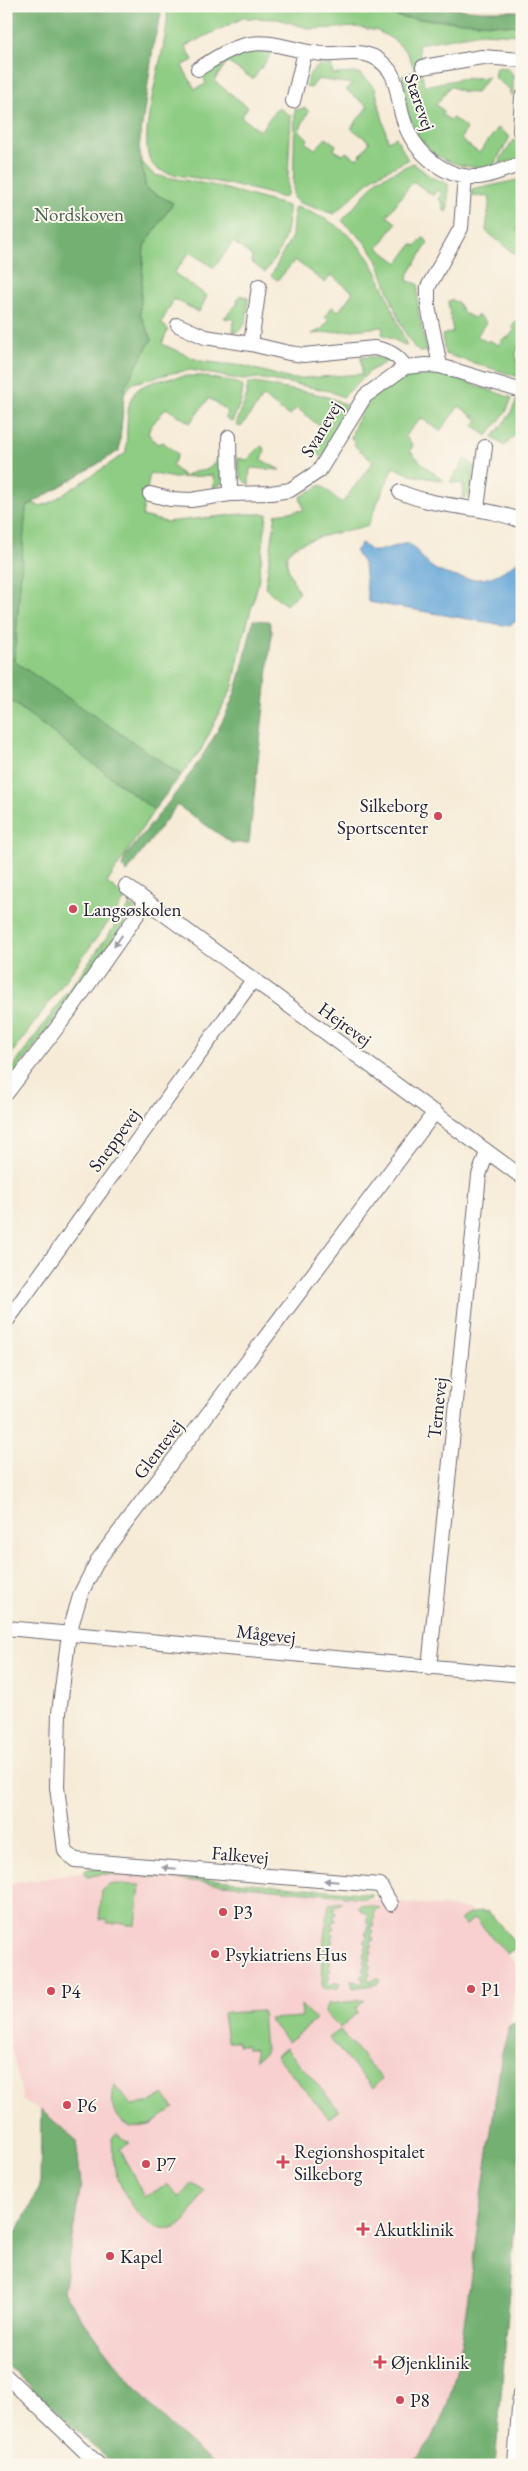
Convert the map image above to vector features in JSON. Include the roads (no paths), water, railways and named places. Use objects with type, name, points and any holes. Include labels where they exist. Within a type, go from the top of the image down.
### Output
[{"type":"street","name":"Stærevej","points":[[198,69],[230,50],[246,44],[278,45],[305,52],[324,54],[353,53],[367,55],[380,61],[390,71],[396,84],[404,123],[414,144],[437,166],[466,176],[478,177],[522,165]]},
{"type":"street","points":[[293,101],[305,52]]},
{"type":"street","name":"Stærevej","points":[[423,67],[482,57],[522,60]]},
{"type":"street","points":[[520,131],[522,97]]},
{"type":"street","points":[[440,366],[428,306],[428,287],[461,228],[466,176]]},
{"type":"street","points":[[251,344],[259,286]]},
{"type":"street","points":[[178,325],[205,337],[304,355],[374,348],[385,350],[400,358],[405,367],[440,366],[522,391]]},
{"type":"street","name":"Svanevej","points":[[150,494],[170,499],[191,500],[230,494],[271,494],[290,490],[306,482],[319,471],[365,396],[405,367]]},
{"type":"street","points":[[229,437],[230,494]]},
{"type":"street","points":[[477,508],[485,447]]},
{"type":"street","points":[[400,492],[428,502],[477,508],[522,521]]},
{"type":"street","name":"Hejrevej","points":[[126,886],[522,1178]]},
{"type":"street","points":[[6,1094],[69,1012],[146,902]]},
{"type":"street","name":"Sneppevej","points":[[6,1322],[253,980]]},
{"type":"street","name":"Glentevej","points":[[75,1860],[65,1851],[57,1787],[59,1714],[69,1633],[81,1593],[98,1560],[435,1112]]},
{"type":"street","name":"Ternevej","points":[[429,1668],[479,1175],[487,1152]]},
{"type":"street","name":"Mågevej","points":[[6,1628],[522,1675]]},
{"type":"street","name":"Falkevej","points":[[75,1860],[380,1885],[391,1904]]},
{"type":"street","points":[[6,2376],[99,2465]]},
{"type":"street","points":[[517,2465],[522,2394]]},
{"type":"water","points":[[362,543],[371,551],[378,551],[407,543],[434,569],[468,579],[492,577],[522,559],[522,617],[509,626],[368,602],[364,565],[355,551]]},
{"type":"place","name":"Silkeborg Sportscenter","points":[[438,816]]},
{"type":"place","name":"Langsøskolen","points":[[73,909]]},
{"type":"place","name":"P3","points":[[223,1912]]},
{"type":"place","name":"Psykiatriens Hus","points":[[215,1954]]},
{"type":"place","name":"P1","points":[[471,1989]]},
{"type":"place","name":"P4","points":[[51,1991]]},
{"type":"place","name":"P6","points":[[67,2105]]},
{"type":"place","name":"Regionshospitalet Silkeborg","points":[[283,2162]]},
{"type":"place","name":"P7","points":[[146,2164]]},
{"type":"place","name":"Akutklinik","points":[[363,2229]]},
{"type":"place","name":"Kapel","points":[[110,2256]]},
{"type":"place","name":"Øjenklinik","points":[[380,2362]]},
{"type":"place","name":"P8","points":[[400,2400]]},
{"type":"park label","name":"Nordskoven","points":[[79,214]]}]
